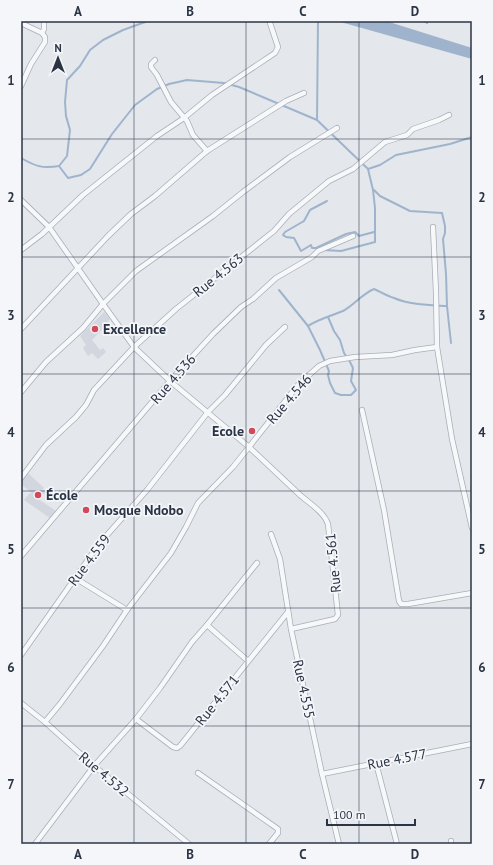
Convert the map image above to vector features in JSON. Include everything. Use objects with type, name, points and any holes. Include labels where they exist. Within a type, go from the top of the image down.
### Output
[{"type":"street","points":[[42,32],[44,29],[44,21]]},
{"type":"street","points":[[21,23],[42,32],[45,37],[45,42],[31,64],[21,86]]},
{"type":"street","points":[[21,250],[83,195],[157,136],[184,118],[212,95],[257,66],[277,50],[277,43],[270,23]]},
{"type":"street","points":[[155,60],[151,64],[151,67],[171,102],[184,118],[193,135],[207,151]]},
{"type":"street","points":[[21,329],[131,214],[156,196],[207,151],[286,101],[304,93]]},
{"type":"street","name":"Rue 4.563","points":[[21,478],[46,445],[76,417],[86,405],[94,390],[134,347],[176,308],[274,231],[289,214],[330,181],[353,168],[385,142],[407,135],[413,129],[449,115]]},
{"type":"street","points":[[21,392],[46,362],[83,328],[103,304],[136,271],[213,216],[290,157],[337,128]]},
{"type":"street","points":[[21,200],[49,226],[134,347],[170,381],[249,447]]},
{"type":"street","points":[[433,227],[437,347],[452,439],[472,528]]},
{"type":"street","name":"Rue 4.536","points":[[21,556],[212,334],[268,284],[312,257],[318,251],[353,236]]},
{"type":"street","name":"Rue 4.559","points":[[21,655],[99,544],[147,490],[208,412],[225,395],[266,345],[285,327]]},
{"type":"street","name":"Rue 4.546","points":[[45,722],[87,668],[127,610],[171,553],[186,528],[198,503],[233,467],[298,385],[318,366],[330,361],[355,357],[392,355],[437,347]]},
{"type":"street","points":[[362,410],[382,504],[399,602],[401,604],[472,592]]},
{"type":"street","name":"Rue 4.561","points":[[249,447],[301,496],[316,508],[327,520],[328,524],[338,615],[335,619],[291,629]]},
{"type":"street","name":"Rue 4.555","points":[[271,534],[280,559],[291,629],[322,774],[339,844]]},
{"type":"street","points":[[36,844],[94,766],[136,719],[192,642],[257,563]]},
{"type":"street","points":[[75,578],[127,610]]},
{"type":"street","name":"Rue 4.571","points":[[136,719],[173,747],[177,748],[180,746],[288,612]]},
{"type":"street","points":[[207,625],[248,661]]},
{"type":"street","name":"Rue 4.532","points":[[21,703],[45,722],[94,766],[189,844]]},
{"type":"street","name":"Rue 4.577","points":[[322,774],[472,744]]},
{"type":"street","points":[[376,763],[397,844]]},
{"type":"street","points":[[198,772],[278,829],[278,833],[269,844]]},
{"type":"shaded area","name":"Excellence","points":[[104,312],[110,319],[108,321],[109,322],[92,340],[100,350],[103,348],[106,352],[98,359],[92,353],[88,356],[83,348],[86,345],[80,336]]},
{"type":"shaded area","name":"École","points":[[28,473],[44,488],[42,489],[46,492],[38,499],[56,511],[50,518],[24,500],[30,493],[33,494],[21,484]]},
{"type":"water","points":[[337,21],[386,21],[472,48],[472,59]]},
{"type":"waterway","points":[[21,158],[39,166],[59,166],[67,156],[70,130],[66,116],[65,102],[67,80],[80,66],[90,50],[103,40],[123,30],[148,21]]},
{"type":"waterway","points":[[317,120],[318,21]]},
{"type":"waterway","points":[[59,166],[68,178],[81,175],[90,169],[112,134],[135,105],[157,89],[169,84],[187,80],[224,83],[239,87],[317,120],[368,169],[373,190],[375,208],[375,242],[341,251],[324,250]]},
{"type":"waterway","points":[[368,169],[380,165],[396,155],[450,144],[472,137]]},
{"type":"waterway","points":[[374,190],[380,196],[410,211],[442,213],[445,226],[443,239],[451,343]]},
{"type":"waterway","points":[[317,250],[316,248],[312,248],[311,245],[301,251],[294,238],[283,235],[285,232],[304,221],[310,210],[327,201]]},
{"type":"waterway","points":[[316,248],[346,234],[355,232],[359,236],[374,232]]},
{"type":"waterway","points":[[308,326],[321,319],[343,311],[374,289],[406,302],[447,306]]},
{"type":"waterway","points":[[279,290],[308,326],[329,371],[328,375],[330,383],[335,393],[341,395],[351,395],[356,390],[351,381],[353,368],[344,353],[340,340],[328,317]]},
{"type":"place","name":"Excellence","points":[[95,329]]},
{"type":"place","name":"Ecole","points":[[252,431]]},
{"type":"place","name":"École","points":[[38,495]]},
{"type":"place","name":"Mosque Ndobo","points":[[86,510]]}]
